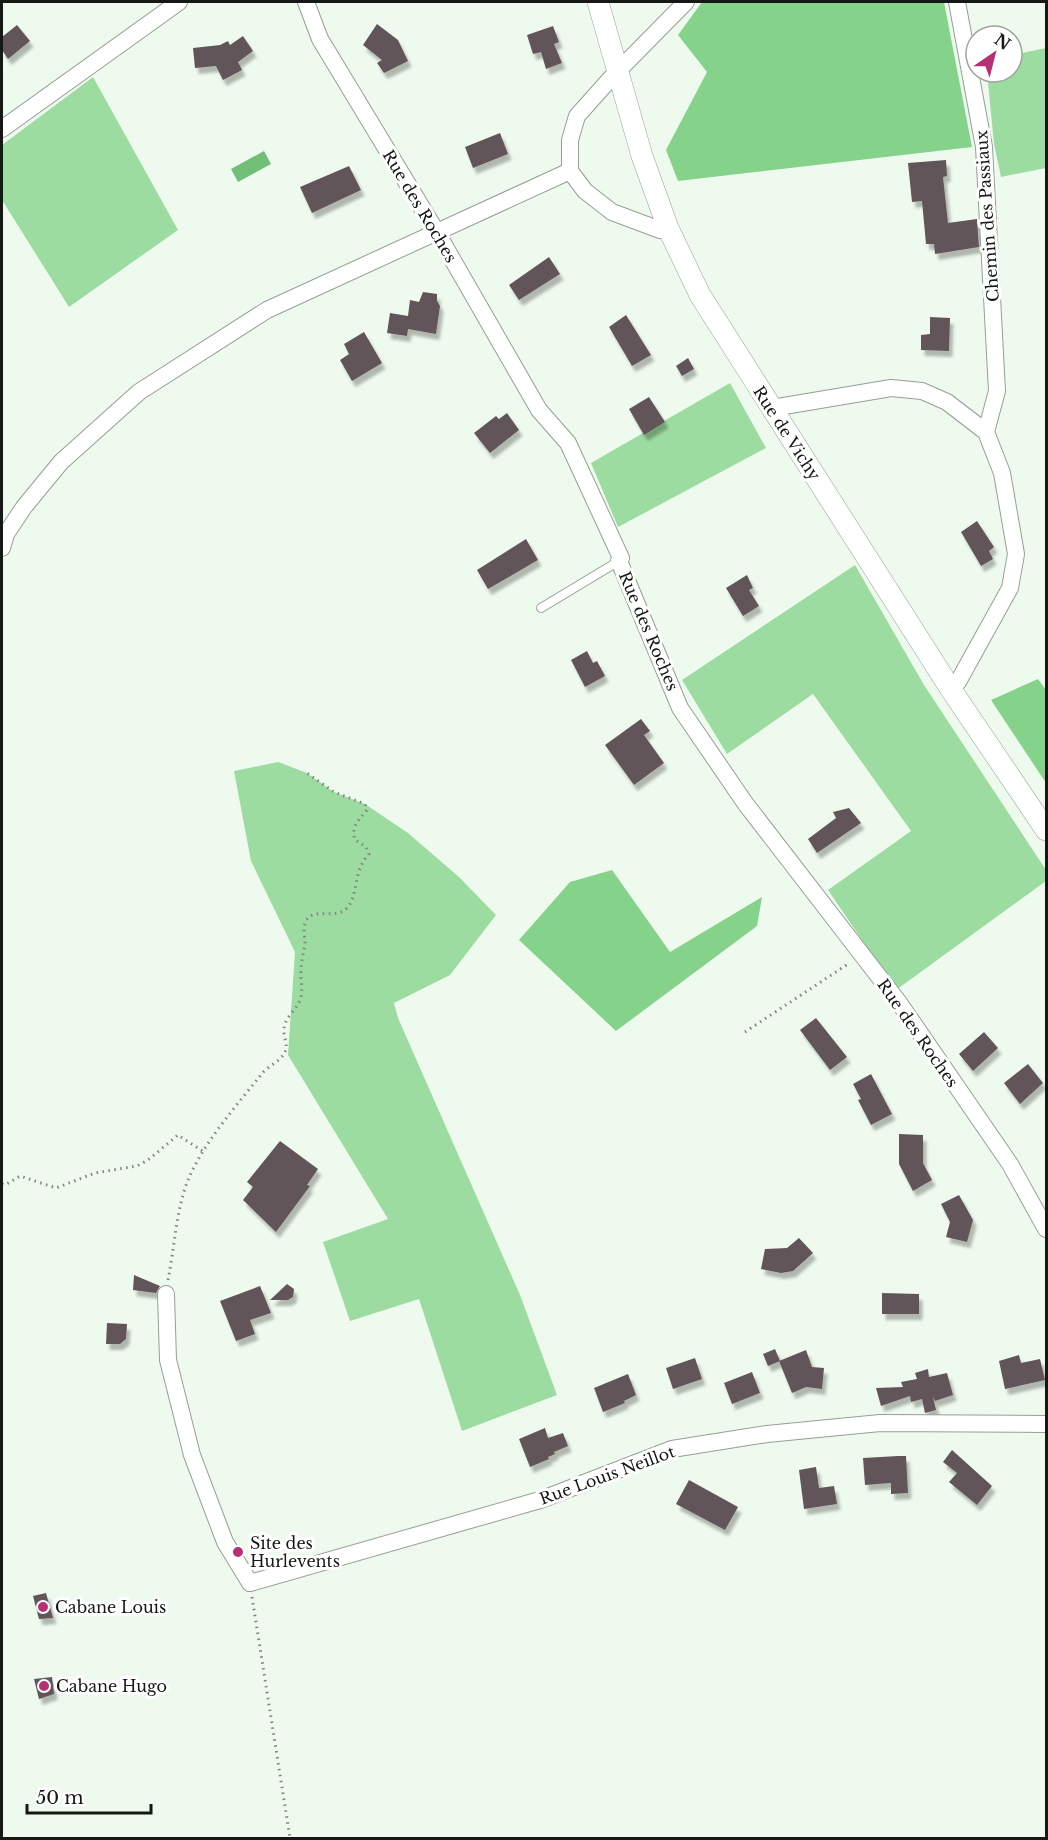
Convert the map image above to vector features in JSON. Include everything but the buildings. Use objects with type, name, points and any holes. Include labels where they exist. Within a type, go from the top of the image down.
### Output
[{"type":"street","points":[[2,129],[179,2]]},
{"type":"street","name":"Rue des Roches","points":[[306,2],[320,39],[436,231],[539,410],[568,443],[621,558],[619,561],[680,708],[745,803],[900,1004],[1010,1164],[1047,1229]]},
{"type":"street","name":"Rue de Vichy","points":[[598,2],[642,156],[668,228],[700,295],[950,688],[1047,830]]},
{"type":"street","points":[[668,228],[660,230],[612,212],[585,191],[570,171],[570,140],[577,116],[618,70],[686,2]]},
{"type":"street","name":"Chemin des Passiaux","points":[[957,2],[984,147],[997,391],[986,432]]},
{"type":"street","points":[[2,548],[6,534],[24,507],[61,462],[139,392],[267,310],[570,171]]},
{"type":"street","points":[[772,408],[891,388],[922,391],[947,402],[986,432],[1002,473],[1016,554],[1010,588],[958,682],[950,688]]},
{"type":"street","points":[[166,1294],[168,1360],[192,1455],[225,1542],[250,1583]]},
{"type":"street","name":"Rue Louis Neillot","points":[[250,1583],[540,1500],[672,1449],[767,1434],[880,1423],[1047,1424]]},
{"type":"lane","points":[[541,608],[619,561]]},
{"type":"path","points":[[166,1294],[183,1197],[191,1174],[204,1152],[261,1074],[273,1062],[283,1057],[287,1048],[284,1029],[290,1013],[300,1001],[303,988],[301,969],[305,923],[309,916],[320,913],[335,915],[345,911],[350,904],[358,870],[369,854],[366,847],[355,840],[353,831],[355,823],[367,810],[365,804],[334,792],[306,773]]},
{"type":"path","points":[[745,1032],[862,955]]},
{"type":"path","points":[[2,1184],[5,1185],[20,1176],[44,1186],[56,1188],[95,1173],[118,1171],[148,1160],[178,1135],[204,1152]]},
{"type":"path","points":[[250,1583],[290,1839]]},
{"type":"shaded area","points":[[702,2],[944,2],[972,147],[678,181],[666,150],[707,72],[678,35]]},
{"type":"shaded area","points":[[1046,48],[1046,168],[1001,177],[994,144],[988,84],[1024,84],[1024,53]]},
{"type":"shaded area","points":[[93,77],[178,230],[69,307],[2,200],[2,145]]},
{"type":"shaded area","points":[[264,151],[271,164],[238,182],[231,169]]},
{"type":"shaded area","points":[[730,383],[766,448],[618,527],[591,463]]},
{"type":"shaded area","points":[[855,565],[924,685],[1046,870],[1046,881],[896,990],[828,890],[911,831],[813,694],[727,754],[682,680]]},
{"type":"shaded area","points":[[1038,679],[1046,690],[1046,783],[991,700]]},
{"type":"shaded area","points":[[278,762],[307,773],[334,792],[365,804],[408,833],[459,877],[496,915],[450,975],[394,1003],[398,1018],[520,1295],[557,1395],[462,1431],[419,1299],[350,1321],[323,1242],[388,1219],[288,1055],[295,952],[251,861],[234,771]]},
{"type":"shaded area","points":[[612,870],[670,952],[762,897],[757,926],[616,1031],[519,940],[570,882]]},
{"type":"place","name":"Site des Hurlevents","points":[[238,1552]]},
{"type":"place","name":"Cabane Louis","points":[[43,1607]]},
{"type":"place","name":"Cabane Hugo","points":[[44,1686]]}]
